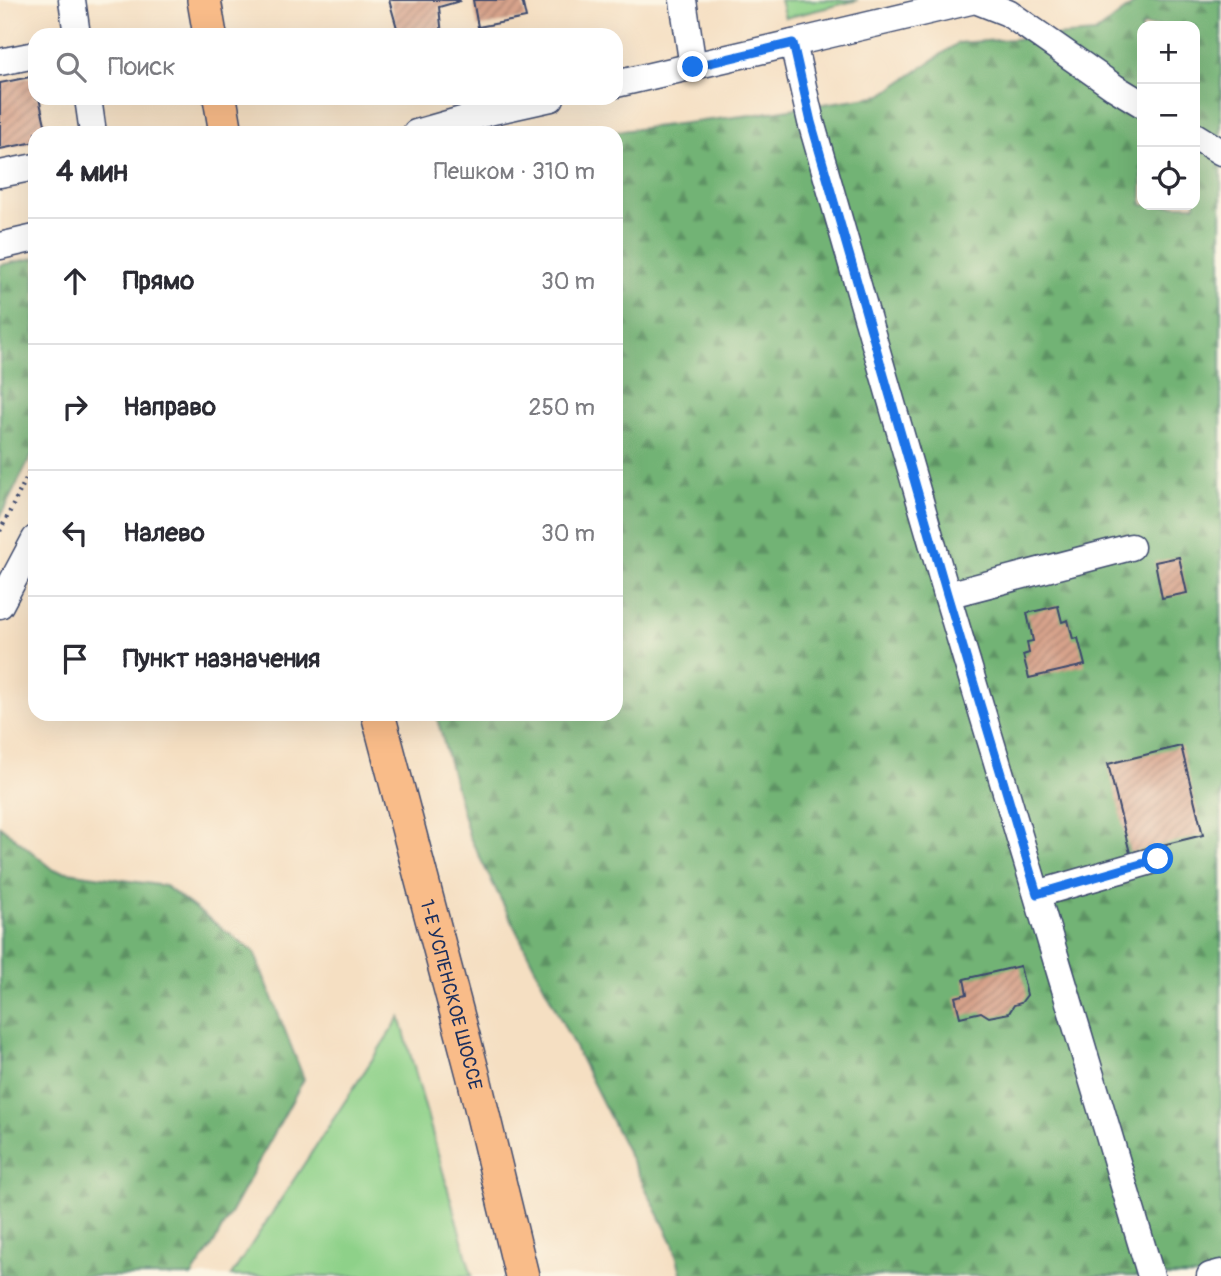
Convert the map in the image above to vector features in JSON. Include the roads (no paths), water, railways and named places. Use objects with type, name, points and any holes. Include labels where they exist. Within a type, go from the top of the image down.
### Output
[{"type":"main road","points":[[204,0],[209,28]]},
{"type":"main road","points":[[221,105],[225,126]]},
{"type":"main road","name":"1-Е УСПЕНСКОЕ ШОССЕ","points":[[380,721],[473,1074],[522,1276]]},
{"type":"street","points":[[72,0],[76,28]]},
{"type":"street","points":[[683,0],[693,67]]},
{"type":"street","points":[[623,82],[975,0],[1008,13],[1137,101]]},
{"type":"street","points":[[793,43],[811,122],[947,594],[1150,1276]]},
{"type":"street","points":[[0,62],[28,56]]},
{"type":"street","points":[[89,105],[92,126]]},
{"type":"street","points":[[440,126],[520,105]]},
{"type":"street","points":[[1200,139],[1221,152]]},
{"type":"street","points":[[0,174],[28,168]]},
{"type":"street","points":[[0,246],[28,240]]},
{"type":"street","points":[[947,594],[1132,547]]},
{"type":"street","points":[[0,606],[28,552]]},
{"type":"street","points":[[1037,894],[1158,859]]},
{"type":"street","points":[[1210,1276],[1221,1273]]}]
